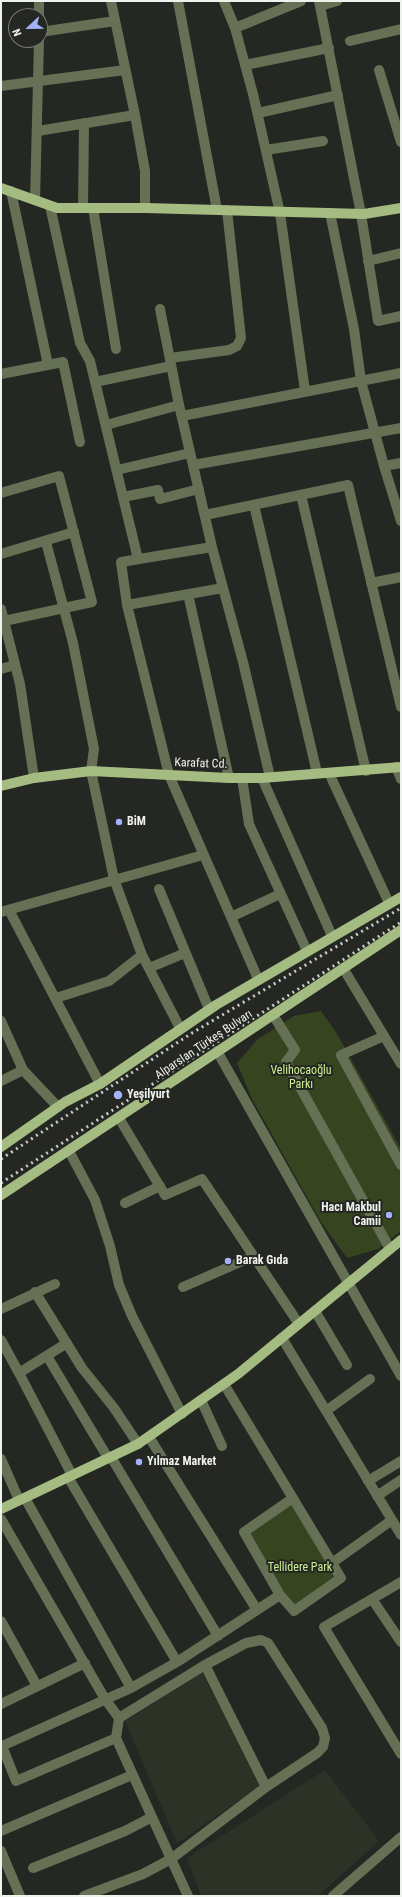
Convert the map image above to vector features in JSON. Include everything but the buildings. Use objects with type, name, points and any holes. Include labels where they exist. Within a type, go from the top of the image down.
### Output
[{"type":"main road","points":[[1,188],[57,208],[145,208],[280,213],[361,214],[401,208]]},
{"type":"main road","name":"Karafat Cd.","points":[[1,786],[34,778],[91,771],[169,776],[242,778],[366,771],[399,767]]},
{"type":"main road","points":[[1,1146],[58,1107],[100,1084],[209,1009],[258,979],[401,897]]},
{"type":"main road","name":"Alparslan Türkeş Bulvarı","points":[[1,1195],[401,930]]},
{"type":"main road","points":[[1,1509],[110,1458],[149,1437],[224,1384],[400,1243]]},
{"type":"street","points":[[111,1],[145,171],[145,208]]},
{"type":"street","points":[[95,382],[171,362],[229,350],[236,346],[241,338],[222,210],[178,1]]},
{"type":"street","points":[[224,1],[235,28],[258,113],[280,213],[305,391]]},
{"type":"street","points":[[235,28],[301,1]]},
{"type":"street","points":[[337,1],[320,3],[361,214],[378,321],[401,316]]},
{"type":"street","points":[[48,31],[115,21]]},
{"type":"street","points":[[350,41],[401,29]]},
{"type":"street","points":[[35,200],[38,131],[39,48]]},
{"type":"street","points":[[245,65],[329,48]]},
{"type":"street","points":[[1,86],[38,80],[125,70]]},
{"type":"street","points":[[379,70],[401,142]]},
{"type":"street","points":[[258,113],[338,95]]},
{"type":"street","points":[[38,131],[135,115]]},
{"type":"street","points":[[84,123],[88,208],[116,349]]},
{"type":"street","points":[[266,150],[323,142]]},
{"type":"street","points":[[11,191],[48,365]]},
{"type":"street","points":[[50,206],[80,343],[90,361],[138,560]]},
{"type":"street","points":[[330,213],[354,329],[361,381],[384,466],[401,521]]},
{"type":"street","points":[[368,261],[401,253]]},
{"type":"street","points":[[160,309],[179,405],[212,547],[243,662],[266,777],[332,936]]},
{"type":"street","points":[[1,374],[63,362],[80,442]]},
{"type":"street","points":[[182,416],[401,373]]},
{"type":"street","points":[[106,425],[179,405]]},
{"type":"street","points":[[193,465],[375,434],[401,428]]},
{"type":"street","points":[[117,470],[190,453]]},
{"type":"street","points":[[384,466],[401,463]]},
{"type":"street","points":[[1,493],[59,476],[92,602],[64,609],[4,620]]},
{"type":"street","points":[[205,515],[348,485],[401,707]]},
{"type":"street","points":[[128,496],[158,490],[160,499],[199,489]]},
{"type":"street","points":[[301,495],[366,771]]},
{"type":"street","points":[[254,505],[317,773]]},
{"type":"street","points":[[1,554],[46,542],[74,532]]},
{"type":"street","points":[[46,542],[73,643],[94,749],[91,771],[114,879],[142,955],[180,1028]]},
{"type":"street","points":[[212,547],[121,562],[128,605],[169,776],[258,979]]},
{"type":"street","points":[[371,583],[401,577]]},
{"type":"street","points":[[128,605],[223,588]]},
{"type":"street","points":[[188,594],[230,778]]},
{"type":"street","points":[[1,609],[20,684],[34,778]]},
{"type":"street","points":[[1,669],[15,665]]},
{"type":"street","points":[[399,767],[401,779]]},
{"type":"street","points":[[329,773],[389,903]]},
{"type":"street","points":[[242,778],[249,824],[307,951]]},
{"type":"street","points":[[100,1084],[56,998],[5,911],[203,854]]},
{"type":"street","points":[[159,889],[209,1009]]},
{"type":"street","points":[[231,917],[280,894]]},
{"type":"street","points":[[149,968],[185,953]]},
{"type":"street","points":[[56,998],[110,980],[142,955]]},
{"type":"street","points":[[343,968],[401,1064]]},
{"type":"street","points":[[273,1015],[295,1050],[286,1062],[390,1250]]},
{"type":"street","points":[[1,1021],[23,1070],[58,1107]]},
{"type":"street","points":[[384,1036],[341,1055],[401,1165]]},
{"type":"street","points":[[218,1051],[401,1376]]},
{"type":"street","points":[[1,1081],[23,1070]]},
{"type":"street","points":[[118,1118],[165,1195],[202,1179],[300,1324]]},
{"type":"street","points":[[69,1151],[95,1200],[110,1246],[119,1284],[132,1316],[182,1414]]},
{"type":"street","points":[[125,1203],[160,1186]]},
{"type":"street","points":[[183,1287],[254,1256]]},
{"type":"street","points":[[1,1309],[55,1284]]},
{"type":"street","points":[[35,1292],[82,1368],[114,1408],[138,1444]]},
{"type":"street","points":[[314,1311],[347,1365]]},
{"type":"street","points":[[282,1338],[401,1535]]},
{"type":"street","points":[[1,1340],[70,1476],[177,1662]]},
{"type":"street","points":[[19,1373],[67,1343]]},
{"type":"street","points":[[47,1356],[218,1636]]},
{"type":"street","points":[[326,1411],[370,1379]]},
{"type":"street","points":[[224,1384],[293,1498],[341,1578],[294,1611],[280,1595],[244,1532],[293,1498]]},
{"type":"street","points":[[201,1400],[222,1446]]},
{"type":"street","points":[[149,1437],[257,1610]]},
{"type":"street","points":[[1,1458],[22,1499],[131,1688]]},
{"type":"street","points":[[368,1481],[401,1461]]},
{"type":"street","points":[[377,1496],[401,1480]]},
{"type":"street","points":[[1,1519],[106,1699],[120,1718]]},
{"type":"street","points":[[332,1563],[392,1520]]},
{"type":"street","points":[[401,1582],[324,1627],[401,1754]]},
{"type":"street","points":[[116,1738],[16,1781],[2,1746],[131,1688],[177,1662],[280,1595]]},
{"type":"street","points":[[372,1599],[401,1642]]},
{"type":"street","points":[[1,1620],[37,1686]]},
{"type":"street","points":[[84,1896],[143,1874],[171,1858],[266,1787],[320,1750],[325,1738],[322,1728],[268,1642],[261,1640],[251,1641],[204,1665],[120,1718],[116,1738],[132,1775],[171,1858],[188,1896]]},
{"type":"street","points":[[1,1704],[85,1663]]},
{"type":"street","points":[[204,1665],[266,1787]]},
{"type":"street","points":[[1,1831],[132,1775]]},
{"type":"street","points":[[32,1868],[125,1831],[152,1818]]},
{"type":"street","points":[[333,1896],[401,1837]]},
{"type":"street","points":[[390,1847],[401,1848]]},
{"type":"street","points":[[1,1851],[20,1896]]},
{"type":"street","points":[[333,1896],[338,1896]]},
{"type":"shaded area","points":[[202,1673],[262,1785],[177,1843],[125,1721]]},
{"type":"shaded area","points":[[325,1770],[379,1841],[318,1896],[201,1896],[187,1858]]},
{"type":"green space","name":"Velihocaoğlu Parkı","points":[[321,1011],[336,1032],[401,1149],[401,1231],[378,1249],[347,1258],[321,1222],[252,1099],[237,1063],[258,1039],[294,1016]]},
{"type":"green space","name":"Tellidere Park","points":[[292,1502],[338,1577],[294,1608],[282,1594],[249,1533]]},
{"type":"railway","points":[[1,1159],[192,1033],[401,908]]},
{"type":"railway","points":[[1,1183],[401,922]]},
{"type":"place","name":"BiM","points":[[119,822]]},
{"type":"place","name":"Yeşilyurt","points":[[118,1095]]},
{"type":"place","name":"Hacı Makbul Camii","points":[[389,1215]]},
{"type":"place","name":"Barak Gıda","points":[[228,1261]]},
{"type":"place","name":"Yılmaz Market","points":[[139,1462]]}]
